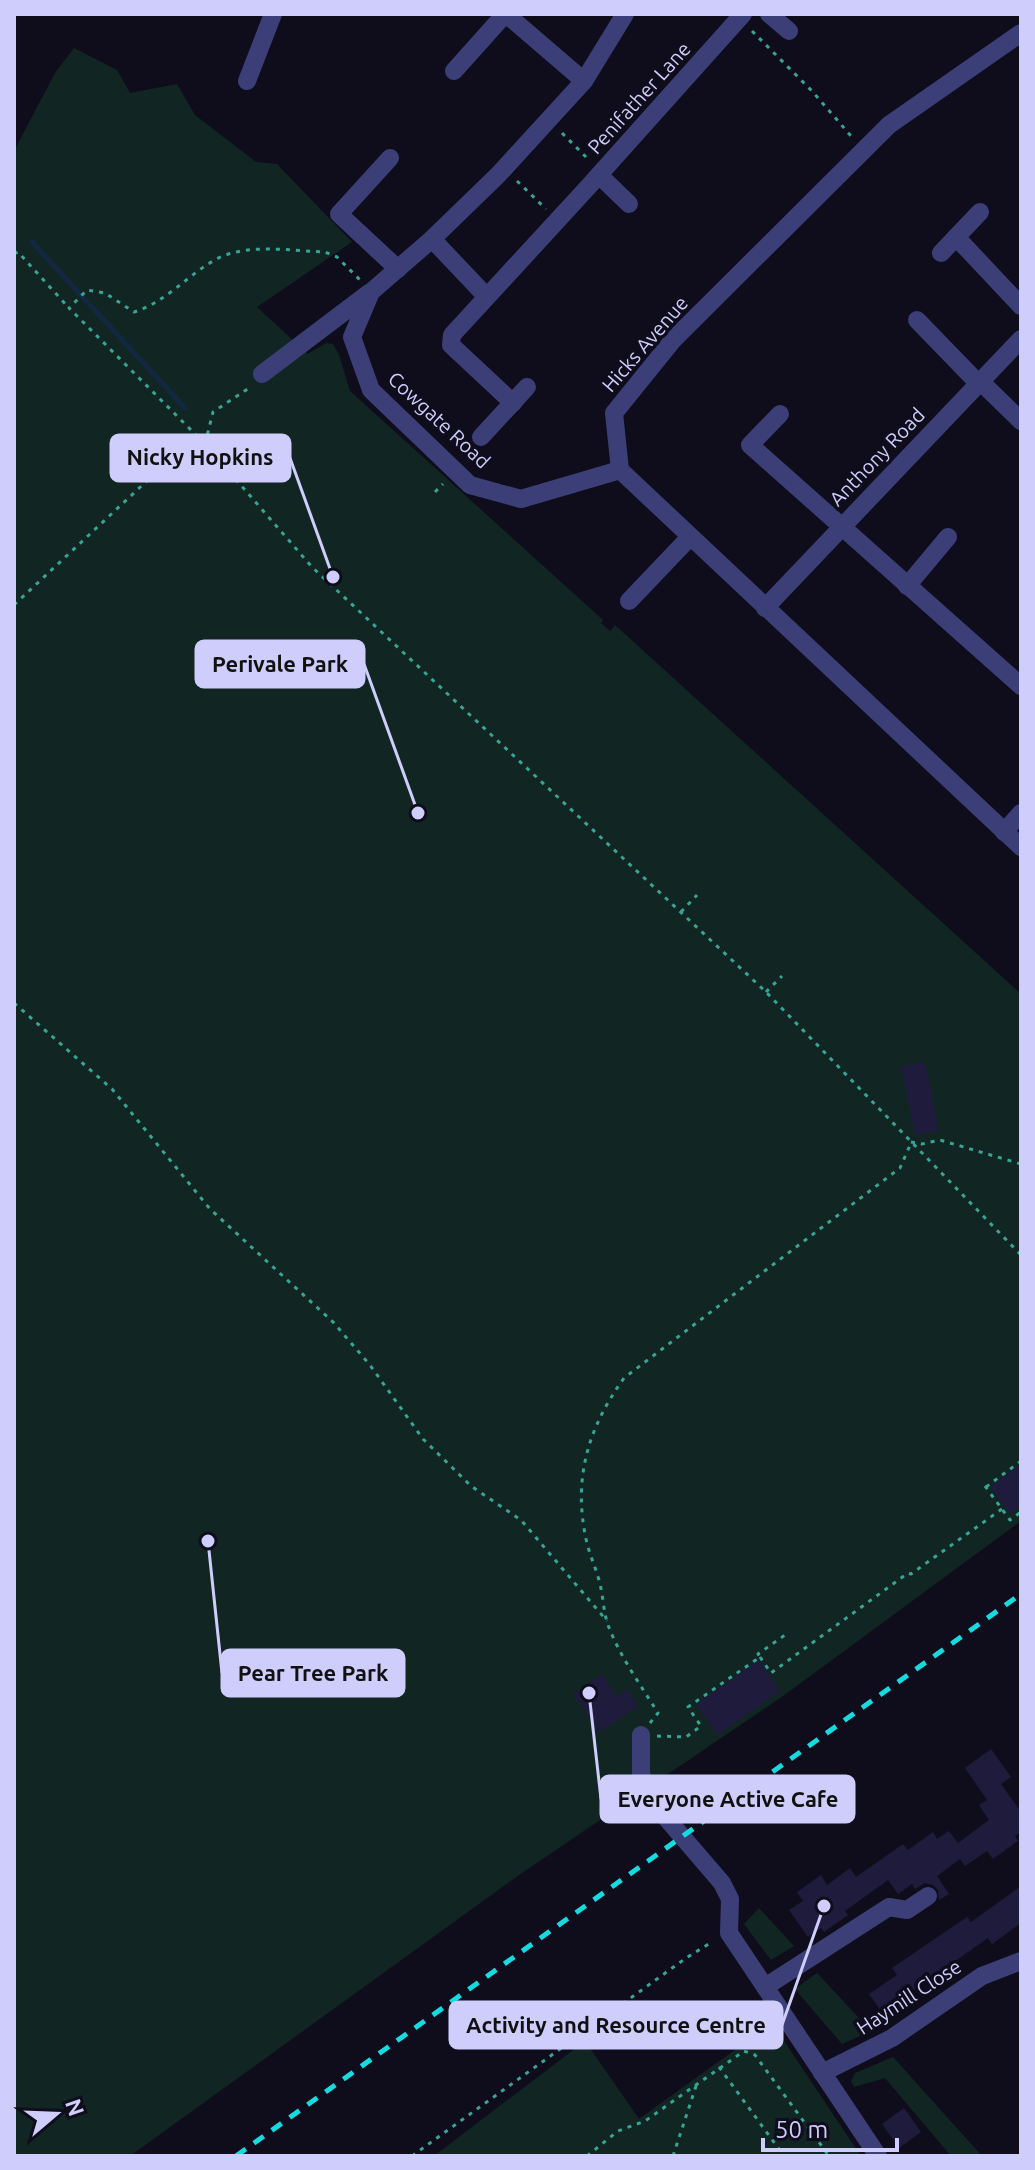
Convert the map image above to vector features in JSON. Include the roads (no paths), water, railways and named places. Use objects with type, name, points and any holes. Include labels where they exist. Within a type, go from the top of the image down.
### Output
[{"type":"street","points":[[247,81],[273,14]]},
{"type":"street","points":[[454,71],[505,14],[584,81]]},
{"type":"street","name":"Cowgate Road","points":[[262,374],[371,292],[432,239],[504,169],[584,81],[625,14]]},
{"type":"street","points":[[769,14],[789,31]]},
{"type":"street","name":"Penifather Lane","points":[[513,403],[451,345],[452,335],[741,16]]},
{"type":"street","name":"Hicks Avenue","points":[[620,470],[614,413],[673,340],[889,125],[1021,33]]},
{"type":"street","points":[[390,158],[339,214],[398,269]]},
{"type":"street","name":"Penifather Lane","points":[[599,175],[629,204]]},
{"type":"street","points":[[941,253],[980,212]]},
{"type":"street","points":[[956,237],[1021,306]]},
{"type":"street","points":[[432,239],[486,296]]},
{"type":"street","name":"Cowgate Road","points":[[371,292],[352,337],[371,390],[470,485],[521,499],[620,470]]},
{"type":"street","points":[[917,320],[1021,421]]},
{"type":"street","name":"Anthony Road","points":[[765,608],[1021,339]]},
{"type":"street","points":[[481,437],[527,387]]},
{"type":"street","points":[[780,414],[750,445],[1021,686]]},
{"type":"street","points":[[620,470],[1021,847]]},
{"type":"street","points":[[629,601],[690,537]]},
{"type":"street","points":[[907,586],[948,537]]},
{"type":"street","points":[[1004,832],[1021,813]]},
{"type":"street","points":[[641,1735],[641,1773],[649,1798],[722,1883],[730,1899],[729,1933],[878,2156]]},
{"type":"street","points":[[765,1987],[889,1907],[907,1910],[928,1896]]},
{"type":"street","name":"Haymill Close","points":[[822,2073],[892,2038],[982,1976],[1021,1961]]},
{"type":"waterway","points":[[32,242],[185,408]]},
{"type":"railway","points":[[236,2156],[1021,1594]]},
{"type":"place","name":"Nicky Hopkins","points":[[333,577]]},
{"type":"place","name":"Perivale Park","points":[[418,813]]},
{"type":"place","name":"Pear Tree Park","points":[[208,1541]]},
{"type":"place","name":"Everyone Active Cafe","points":[[589,1693]]},
{"type":"place","name":"Activity and Resource Centre","points":[[824,1906]]}]
